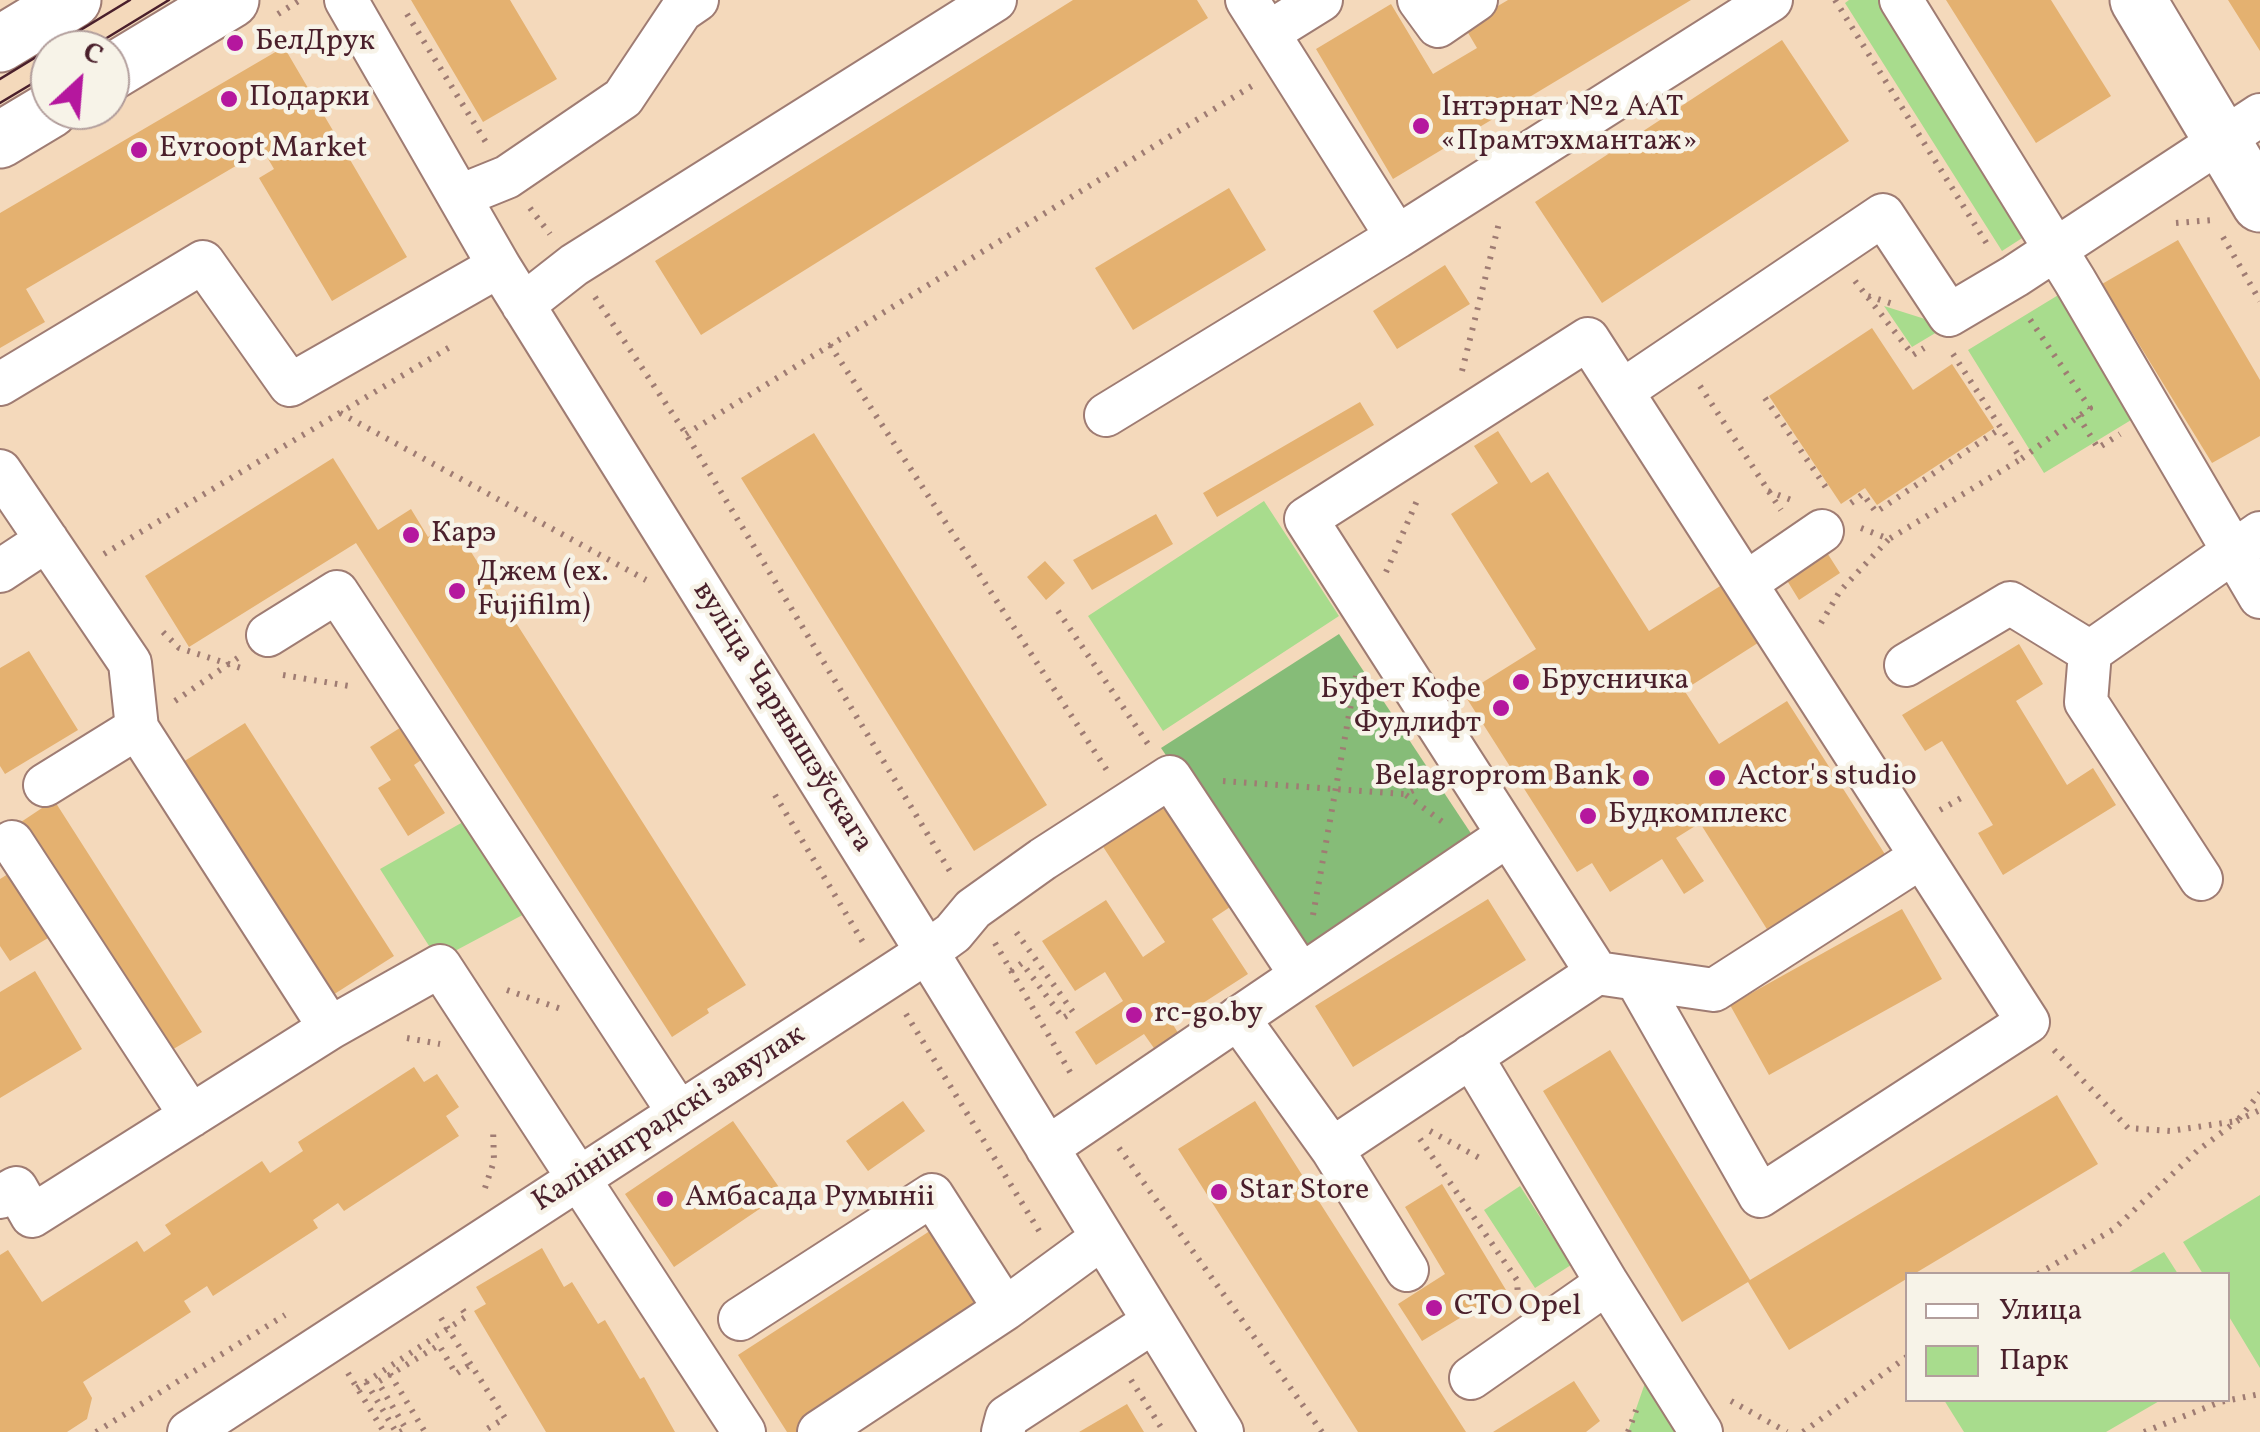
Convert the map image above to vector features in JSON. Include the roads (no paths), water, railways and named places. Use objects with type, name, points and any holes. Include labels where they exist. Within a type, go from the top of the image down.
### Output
[{"type":"main road","points":[[0,44],[73,0]]},
{"type":"main road","points":[[130,61],[231,0]]},
{"type":"main road","points":[[2138,0],[2240,127],[2260,204]]},
{"type":"main road","points":[[0,140],[30,122]]},
{"type":"street","name":"вуліца Чарнышэўскага","points":[[346,0],[499,266],[1222,1432]]},
{"type":"street","points":[[460,196],[507,177],[623,98],[681,12],[697,0]]},
{"type":"street","points":[[524,305],[574,265],[995,0]]},
{"type":"street","points":[[1321,0],[1267,33],[1397,237]]},
{"type":"street","points":[[1419,0],[1438,26],[1476,0]]},
{"type":"street","points":[[1106,415],[1513,165],[1772,0]]},
{"type":"street","points":[[1900,0],[2055,250],[2246,542],[2260,597]]},
{"type":"street","points":[[1622,391],[1882,215],[1948,315],[2055,250],[2240,127]]},
{"type":"street","points":[[0,384],[203,262],[290,386],[499,266]]},
{"type":"street","points":[[1588,338],[1622,391],[2028,1022],[1760,1196],[1617,977],[1508,835],[1306,519],[1588,338]]},
{"type":"street","points":[[0,471],[130,663],[137,728],[330,1028]]},
{"type":"street","points":[[1746,584],[1824,517]]},
{"type":"street","points":[[2090,652],[2246,542]]},
{"type":"street","points":[[0,570],[58,558]]},
{"type":"street","points":[[268,635],[338,592],[680,1113]]},
{"type":"street","points":[[1906,665],[2010,602],[2090,652]]},
{"type":"street","points":[[2090,652],[2086,702],[2201,879]]},
{"type":"street","points":[[44,785],[137,728]]},
{"type":"street","name":"Калінінградскі завулак","points":[[189,1432],[927,952],[953,932],[973,909],[1147,792],[1302,975]]},
{"type":"street","points":[[1047,1148],[1508,835]]},
{"type":"street","points":[[12,842],[190,1116]]},
{"type":"street","points":[[1332,1149],[1471,1056],[1617,977],[1714,990],[1921,856]]},
{"type":"street","points":[[0,1197],[16,1188],[32,1216],[330,1028],[440,966],[744,1432]]},
{"type":"street","points":[[1238,1018],[1332,1149],[1407,1270]]},
{"type":"street","points":[[1471,1056],[1701,1432]]},
{"type":"street","points":[[740,1319],[932,1195],[1005,1309]]},
{"type":"street","points":[[819,1432],[1005,1309],[1102,1238]]},
{"type":"street","points":[[1471,1378],[1607,1283]]},
{"type":"street","points":[[1003,1432],[1007,1417],[1153,1322]]},
{"type":"tram line","points":[[0,79],[130,0]]},
{"type":"tram line","points":[[120,30],[169,0]]},
{"type":"tram line","points":[[0,103],[30,85]]},
{"type":"place","name":"БелДрук","points":[[235,43]]},
{"type":"place","name":"Подарки","points":[[229,99]]},
{"type":"place","name":"Інтэрнат №2 ААТ «Прамтэхмантаж»","points":[[1421,126]]},
{"type":"place","name":"Evroopt Market","points":[[139,150]]},
{"type":"place","name":"Карэ","points":[[411,535]]},
{"type":"place","name":"Джем (ex. Fujifilm)","points":[[457,591]]},
{"type":"place","name":"Брусничка","points":[[1521,682]]},
{"type":"place","name":"Буфет Кофе Фудлифт","points":[[1501,708]]},
{"type":"place","name":"Belagroprom Bank","points":[[1641,778]]},
{"type":"place","name":"Actor's studio","points":[[1717,778]]},
{"type":"place","name":"Будкомплекс","points":[[1588,816]]},
{"type":"place","name":"rc-go.by","points":[[1134,1015]]},
{"type":"place","name":"Star Store","points":[[1219,1192]]},
{"type":"place","name":"Амбасада Румыніі","points":[[665,1199]]},
{"type":"place","name":"СТО Opel","points":[[1434,1308]]}]
